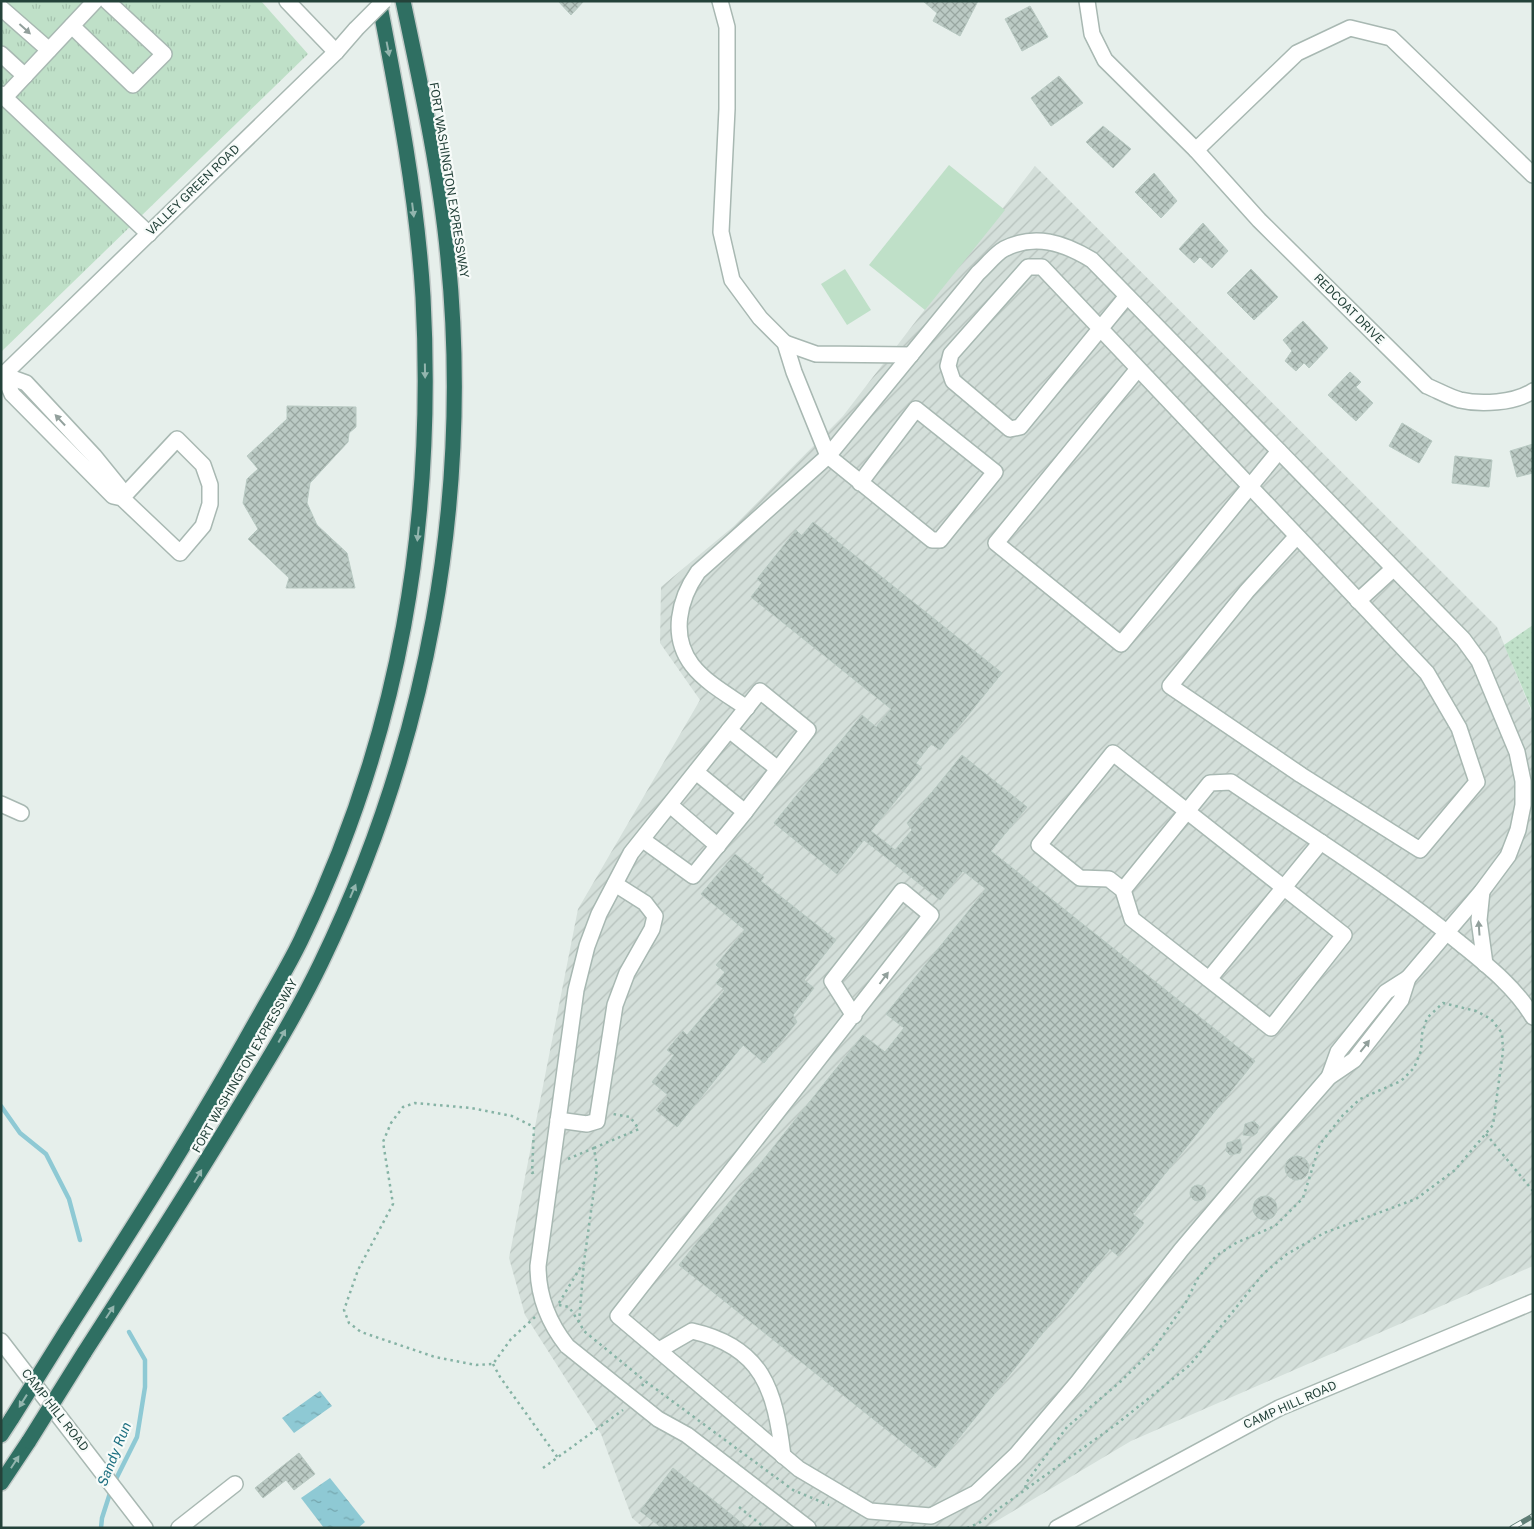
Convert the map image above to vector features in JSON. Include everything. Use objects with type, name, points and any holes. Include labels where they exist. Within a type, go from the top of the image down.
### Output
[{"type":"highway","name":"FORT WASHINGTON EXPRESSWAY","points":[[1,1435],[180,1152],[300,941],[350,824],[394,683],[410,592],[420,509],[424,464],[425,379],[423,294],[412,202],[400,110],[379,1]]},
{"type":"highway","name":"FORT WASHINGTON EXPRESSWAY","points":[[1,1483],[214,1149],[278,1044],[320,965],[350,898],[383,814],[422,681],[440,585],[451,489],[454,425],[453,345],[448,255],[419,78],[403,1]]},
{"type":"street","points":[[95,1],[25,76],[3,96],[148,234]]},
{"type":"street","points":[[72,26],[133,85],[164,54],[107,1]]},
{"type":"street","points":[[288,1],[336,52]]},
{"type":"street","name":"VALLEY GREEN ROAD","points":[[2,376],[336,52],[384,1]]},
{"type":"street","points":[[720,1],[727,27],[727,109],[721,232],[732,280],[760,318],[785,343],[816,354],[911,355]]},
{"type":"street","name":"REDCOAT DRIVE","points":[[1087,1],[1092,34],[1105,60],[1196,150],[1259,220],[1427,386],[1460,400],[1488,403],[1526,396],[1533,392]]},
{"type":"street","points":[[1,8],[49,50]]},
{"type":"street","points":[[1196,150],[1297,53],[1350,28],[1391,38],[1533,175]]},
{"type":"street","points":[[1,54],[25,76]]},
{"type":"street","points":[[747,708],[709,682],[692,665],[684,651],[680,637],[680,607],[684,594],[698,572],[828,456],[978,273],[1003,250],[1027,241],[1050,241],[1071,247],[1092,260],[1463,639],[1479,661],[1517,752],[1523,781],[1523,805],[1518,830],[1508,856],[1482,891],[1446,931],[1408,978],[1386,992],[1338,1052],[1329,1077],[1181,1250],[1077,1383],[1016,1455],[976,1494],[931,1516],[870,1511],[799,1469],[618,1316],[854,1016],[931,915],[902,891],[832,981],[854,1016]]},
{"type":"street","points":[[1127,296],[1099,328],[1020,427],[1010,428],[953,381],[948,366],[951,354],[1028,267],[1042,268],[1099,328],[1137,370],[1250,486],[1427,673],[1459,728],[1477,782],[1420,850],[1301,775],[1170,686],[1247,591],[1297,536]]},
{"type":"street","points":[[785,343],[794,372],[828,456],[860,483],[932,540],[940,540],[995,472],[916,409],[860,483]]},
{"type":"street","points":[[1137,370],[996,542],[1121,644],[1279,452]]},
{"type":"street","points":[[2,376],[12,394],[120,488],[122,498],[180,553],[203,526],[210,504],[210,485],[203,465],[177,439],[122,498]]},
{"type":"street","points":[[1358,601],[1393,569]]},
{"type":"street","points":[[642,840],[693,876],[808,730],[760,691],[631,853],[599,914],[580,970],[538,1274],[540,1296],[555,1332],[567,1346],[652,1414],[687,1435],[808,1528]]},
{"type":"street","points":[[729,730],[778,769]]},
{"type":"street","points":[[1113,752],[1187,812],[1344,935],[1271,1028],[1132,919],[1123,890],[1109,878],[1080,878],[1039,845],[1113,752]]},
{"type":"street","points":[[696,772],[745,812]]},
{"type":"street","points":[[1123,890],[1210,783],[1231,782],[1412,904],[1485,964],[1521,997],[1533,1017]]},
{"type":"street","points":[[1,804],[21,813]]},
{"type":"street","points":[[670,805],[718,846]]},
{"type":"street","points":[[1209,979],[1321,842]]},
{"type":"street","points":[[558,1120],[587,1124],[598,1121],[615,1005],[627,973],[652,929],[655,916],[645,903],[615,884]]},
{"type":"street","points":[[1482,891],[1479,927],[1485,964]]},
{"type":"street","name":"CAMP HILL ROAD","points":[[1057,1528],[1279,1408],[1533,1302]]},
{"type":"street","points":[[658,1350],[692,1331],[717,1337],[742,1354],[766,1379],[778,1418],[783,1456]]},
{"type":"street","name":"CAMP HILL ROAD","points":[[1,1341],[145,1528]]},
{"type":"street","points":[[179,1528],[235,1484]]},
{"type":"path","points":[[967,1528],[979,1523],[1025,1490],[1118,1423],[1190,1365],[1263,1274],[1287,1254],[1324,1233],[1416,1199],[1455,1170],[1493,1124],[1503,1052],[1502,1033],[1491,1018],[1476,1011],[1443,1003],[1427,1018],[1422,1034],[1421,1051],[1414,1068],[1401,1081],[1360,1100],[1343,1115],[1320,1144],[1303,1198],[1275,1226],[1242,1239],[1216,1256],[1198,1278],[1186,1302],[1153,1350],[1120,1382],[1067,1427],[1026,1483],[1025,1490]]},
{"type":"path","points":[[538,1315],[520,1329],[493,1364],[476,1365],[435,1357],[361,1332],[349,1323],[344,1310],[350,1292],[358,1270],[392,1204],[383,1142],[391,1123],[403,1107],[415,1103],[470,1108],[512,1116],[534,1126],[532,1173],[639,1129],[630,1117],[599,1111]]},
{"type":"path","points":[[1486,1134],[1533,1191]]},
{"type":"path","points":[[579,1322],[584,1262],[597,1168],[594,1148]]},
{"type":"path","points":[[553,1308],[558,1305],[584,1262]]},
{"type":"path","points":[[558,1305],[569,1307],[584,1331],[645,1381]]},
{"type":"path","points":[[493,1364],[500,1377],[558,1458],[543,1468]]},
{"type":"path","points":[[739,1507],[765,1528]]},
{"type":"shaded area","points":[[1035,166],[1497,627],[1533,715],[1533,1266],[1131,1441],[985,1528],[644,1528],[632,1518],[601,1434],[525,1315],[509,1258],[578,909],[700,700],[660,643],[661,587],[734,526],[843,416]]},
{"type":"green space","points":[[1,1],[261,1],[308,54],[1,352]]},
{"type":"green space","points":[[949,165],[1005,210],[925,310],[869,265]]},
{"type":"green space","points":[[845,269],[871,310],[847,325],[821,284]]},
{"type":"green space","points":[[1533,625],[1533,713],[1504,645]]},
{"type":"water","points":[[320,1391],[332,1406],[294,1433],[282,1418]]},
{"type":"water","points":[[330,1478],[365,1522],[358,1528],[324,1528],[301,1498]]},
{"type":"building","points":[[558,1],[584,1],[571,15]]},
{"type":"building","points":[[923,1],[978,1],[960,36],[933,21],[937,13]]},
{"type":"building","points":[[1030,6],[1048,37],[1022,51],[1005,19]]},
{"type":"building","points":[[1059,76],[1083,103],[1051,126],[1031,98]]},
{"type":"building","points":[[1103,126],[1131,149],[1113,168],[1086,142]]},
{"type":"building","points":[[1154,173],[1177,201],[1161,218],[1135,192]]},
{"type":"building","points":[[1203,223],[1228,251],[1212,268],[1200,257],[1194,263],[1179,249]]},
{"type":"building","points":[[1251,269],[1278,297],[1254,320],[1227,293]]},
{"type":"building","points":[[1303,321],[1328,348],[1309,368],[1304,363],[1296,371],[1285,361],[1292,351],[1283,340]]},
{"type":"building","points":[[1350,372],[1361,382],[1356,387],[1373,403],[1356,421],[1328,395]]},
{"type":"building","points":[[287,406],[356,407],[356,427],[349,433],[348,442],[310,483],[307,503],[317,525],[347,553],[355,588],[286,588],[289,578],[248,539],[258,529],[243,503],[247,479],[258,469],[247,456],[287,419]]},
{"type":"building","points":[[1402,423],[1432,441],[1419,463],[1389,446]]},
{"type":"building","points":[[1533,444],[1533,473],[1517,477],[1510,451]]},
{"type":"building","points":[[1455,456],[1492,460],[1489,487],[1452,483]]},
{"type":"building","points":[[813,522],[1002,673],[940,750],[931,744],[916,763],[922,768],[871,831],[895,850],[912,830],[907,823],[962,755],[1027,807],[991,851],[1255,1061],[1133,1214],[1144,1223],[1118,1256],[1110,1249],[935,1468],[679,1265],[863,1035],[885,1052],[904,1028],[886,1014],[986,889],[963,871],[940,900],[864,840],[837,874],[774,823],[862,715],[876,727],[891,709],[751,597],[762,583],[757,579],[796,530],[802,536]]},
{"type":"building","points":[[735,854],[764,877],[761,881],[836,940],[804,980],[814,988],[793,1015],[797,1022],[764,1063],[743,1045],[677,1127],[656,1110],[668,1095],[652,1082],[674,1055],[667,1050],[683,1031],[687,1035],[725,990],[716,983],[725,972],[716,965],[745,930],[701,894]]},
{"type":"building","points":[[1254,1121],[1259,1126],[1257,1133],[1253,1136],[1243,1135],[1245,1124]]},
{"type":"building","points":[[1240,1139],[1242,1148],[1240,1153],[1230,1155],[1226,1151],[1227,1143]]},
{"type":"building","points":[[1297,1156],[1306,1159],[1309,1168],[1306,1177],[1297,1180],[1288,1177],[1285,1168],[1288,1159]]},
{"type":"building","points":[[1198,1185],[1204,1187],[1206,1193],[1204,1199],[1198,1201],[1192,1199],[1190,1193],[1192,1187]]},
{"type":"building","points":[[1265,1196],[1274,1199],[1277,1208],[1274,1217],[1265,1220],[1256,1217],[1253,1208],[1256,1199]]},
{"type":"building","points":[[299,1453],[315,1474],[294,1490],[286,1480],[263,1498],[255,1488]]},
{"type":"building","points":[[673,1468],[748,1528],[662,1528],[640,1511]]},
{"type":"waterway","name":"Sandy Run","points":[[1,1106],[20,1133],[46,1154],[69,1199],[80,1240]]},
{"type":"waterway","name":"Sandy Run","points":[[114,1483],[137,1437],[145,1387],[145,1360],[129,1332]]},
{"type":"waterway","name":"Sandy Run","points":[[101,1528],[102,1518],[111,1490]]},
{"type":"railway","points":[[1512,1528],[1533,1516]]}]
